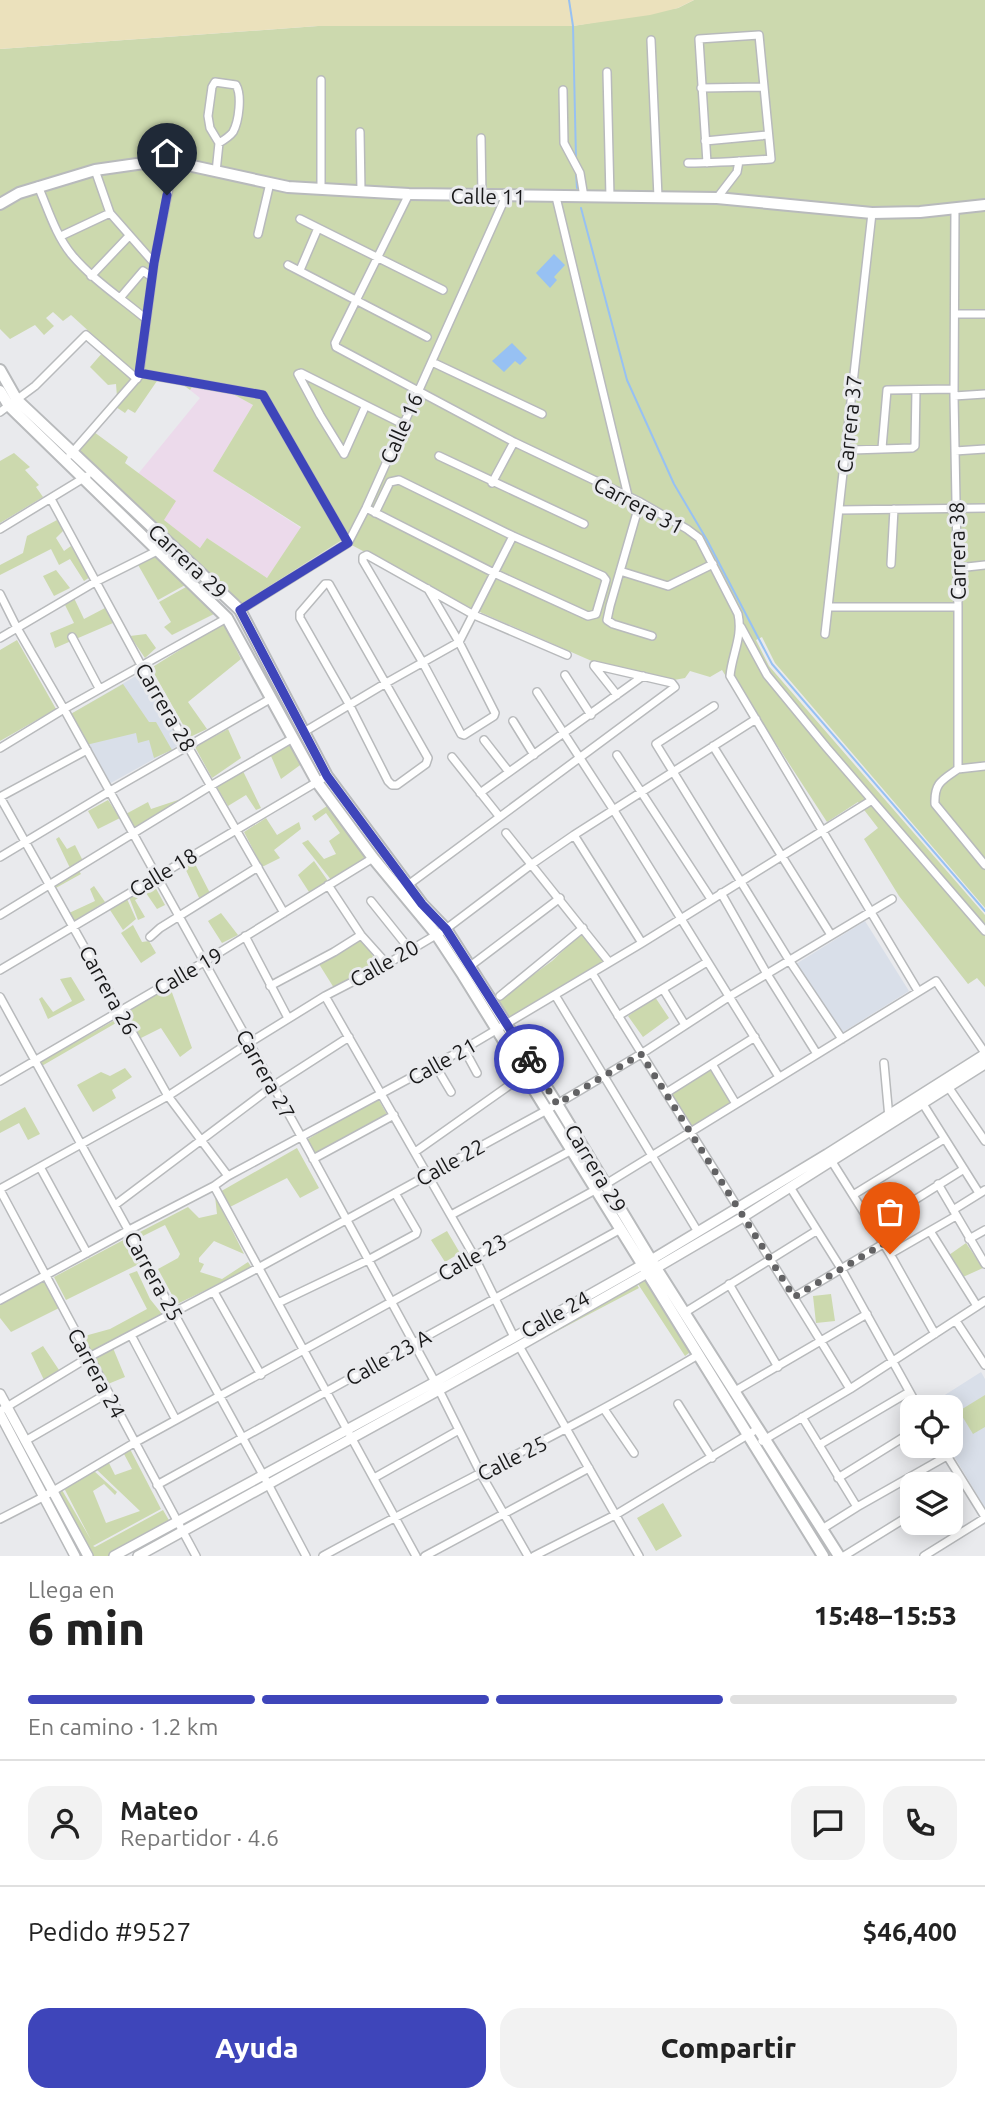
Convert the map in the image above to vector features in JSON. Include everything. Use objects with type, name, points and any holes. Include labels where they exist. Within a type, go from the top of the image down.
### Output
[{"type":"main road","name":"Calle 11","points":[[0,204],[38,186],[94,170],[151,162],[174,162],[288,187],[409,194],[717,198],[872,213],[985,205]]},
{"type":"main road","name":"Carrera 29","points":[[0,370],[9,406]]},
{"type":"main road","name":"Carrera 29","points":[[0,391],[9,406],[69,456],[227,618],[293,738],[373,858],[441,932],[469,967],[524,1075],[552,1107],[595,1190],[620,1230],[684,1313],[735,1391],[754,1431]]},
{"type":"main road","name":"Carrera 29","points":[[88,475],[240,610],[304,732],[322,779],[408,885],[441,932],[552,1107],[606,1184],[698,1355],[841,1556]]},
{"type":"main road","name":"Carrera 29","points":[[761,1442],[823,1556]]},
{"type":"street","points":[[688,163],[707,163],[771,159],[759,35],[699,39],[707,163]]},
{"type":"street","points":[[651,40],[658,197]]},
{"type":"street","points":[[607,72],[610,197]]},
{"type":"street","points":[[321,80],[321,189]]},
{"type":"street","points":[[216,172],[219,144],[210,128],[208,116],[215,82],[236,85],[239,91],[237,122],[233,132],[219,144]]},
{"type":"street","points":[[701,88],[763,87]]},
{"type":"street","points":[[562,90],[564,143],[580,173],[584,197]]},
{"type":"street","points":[[360,132],[361,191]]},
{"type":"street","points":[[705,141],[768,135]]},
{"type":"street","points":[[481,138],[482,196]]},
{"type":"street","points":[[717,198],[737,172],[739,161]]},
{"type":"street","points":[[69,456],[138,376],[154,263],[174,162]]},
{"type":"street","points":[[94,170],[110,213],[154,263]]},
{"type":"street","points":[[258,234],[270,183]]},
{"type":"street","points":[[38,186],[70,253],[91,276],[146,319]]},
{"type":"street","points":[[356,300],[409,194]]},
{"type":"street","name":"Calle 16","points":[[348,543],[506,196]]},
{"type":"street","points":[[556,197],[628,496]]},
{"type":"street","name":"Carrera 38","points":[[955,209],[958,769]]},
{"type":"street","points":[[61,236],[110,213]]},
{"type":"street","name":"Carrera 37","points":[[825,634],[872,213]]},
{"type":"street","points":[[300,219],[443,290]]},
{"type":"street","points":[[300,270],[318,228]]},
{"type":"street","points":[[91,276],[129,236]]},
{"type":"street","points":[[288,265],[427,337]]},
{"type":"street","points":[[120,298],[143,271],[152,277]]},
{"type":"street","name":"Carrera 31","points":[[356,300],[335,343],[339,350],[514,442],[640,502],[699,538],[767,676],[985,931]]},
{"type":"street","points":[[955,314],[985,314]]},
{"type":"street","points":[[9,406],[34,386],[86,335],[138,376],[263,395],[348,543],[240,610]]},
{"type":"street","points":[[432,362],[542,414]]},
{"type":"street","points":[[365,407],[344,454],[298,374],[301,373],[403,424]]},
{"type":"street","points":[[882,448],[887,390],[985,394]]},
{"type":"street","points":[[852,450],[915,446],[916,390]]},
{"type":"street","points":[[492,482],[514,442]]},
{"type":"street","points":[[955,451],[985,449]]},
{"type":"street","points":[[439,456],[584,524]]},
{"type":"street","points":[[0,529],[88,475]]},
{"type":"street","points":[[366,508],[375,513],[494,573],[589,616],[596,614],[606,580],[603,576],[513,536],[399,480],[390,482],[375,513]]},
{"type":"street","name":"Carrera 28","points":[[51,499],[141,665],[284,913]]},
{"type":"street","points":[[640,502],[607,620],[652,636]]},
{"type":"street","points":[[839,510],[985,508]]},
{"type":"street","points":[[891,564],[894,509]]},
{"type":"street","points":[[304,732],[459,642],[513,536]]},
{"type":"street","points":[[0,638],[95,582],[159,550]]},
{"type":"street","points":[[428,589],[495,713],[464,735],[459,732],[363,557],[367,555],[428,589],[474,615],[568,655]]},
{"type":"street","points":[[620,571],[668,586],[713,564]]},
{"type":"street","points":[[958,568],[985,565]]},
{"type":"street","points":[[329,584],[428,758],[426,764],[397,785],[392,785],[349,704],[300,618],[300,613],[322,586],[329,584]]},
{"type":"street","name":"Carrera 27","points":[[0,594],[302,1138],[527,1556]]},
{"type":"street","points":[[828,607],[958,607]]},
{"type":"street","points":[[0,748],[99,688],[227,618]]},
{"type":"street","points":[[741,626],[730,676],[918,991]]},
{"type":"street","points":[[72,637],[99,688]]},
{"type":"street","points":[[408,885],[675,687],[672,683],[594,665],[617,695]]},
{"type":"street","points":[[565,675],[591,715]]},
{"type":"street","points":[[480,793],[643,676]]},
{"type":"street","points":[[537,692],[779,1077]]},
{"type":"street","points":[[0,857],[270,699]]},
{"type":"street","points":[[714,706],[656,744],[789,960],[842,1038]]},
{"type":"street","name":"Calle 20","points":[[0,1189],[168,1096],[325,996],[411,951],[574,835],[756,719]]},
{"type":"street","points":[[513,721],[534,755]]},
{"type":"street","points":[[0,915],[293,738]]},
{"type":"street","points":[[484,740],[509,772]]},
{"type":"street","points":[[713,746],[831,935]]},
{"type":"street","points":[[0,797],[87,750]]},
{"type":"street","points":[[617,755],[711,899]]},
{"type":"street","points":[[452,758],[499,816]]},
{"type":"street","points":[[985,766],[958,769],[940,781],[934,793],[935,804],[985,865]]},
{"type":"street","name":"Calle 18","points":[[0,970],[322,779]]},
{"type":"street","name":"Carrera 26","points":[[0,797],[168,1096],[229,1176]]},
{"type":"street","name":"Calle 21","points":[[1,1298],[214,1186],[464,1049],[642,943],[872,800]]},
{"type":"street","points":[[506,833],[609,962]]},
{"type":"street","points":[[574,835],[642,943]]},
{"type":"street","name":"Calle 19","points":[[0,1081],[373,858]]},
{"type":"street","points":[[150,937],[258,867]]},
{"type":"street","points":[[328,886],[361,935],[387,964]]},
{"type":"street","points":[[721,893],[817,1054]]},
{"type":"street","points":[[469,967],[560,898]]},
{"type":"street","name":"Calle 22","points":[[2,1410],[89,1357],[214,1292],[552,1107],[892,899]]},
{"type":"street","points":[[370,901],[411,951]]},
{"type":"street","points":[[500,996],[583,928]]},
{"type":"street","points":[[270,986],[361,935]]},
{"type":"street","points":[[245,936],[288,1018]]},
{"type":"street","points":[[618,1016],[707,962]]},
{"type":"street","points":[[592,973],[850,1389]]},
{"type":"street","name":"Calle 23","points":[[0,1519],[606,1184],[936,981],[985,1054]]},
{"type":"street","points":[[663,989],[685,1025]]},
{"type":"street","points":[[555,995],[698,1232]]},
{"type":"street","points":[[325,996],[474,1256],[514,1337]]},
{"type":"street","name":"Carrera 25","points":[[0,997],[306,1556]]},
{"type":"street","points":[[115,1205],[272,1086],[349,1037]]},
{"type":"street","points":[[666,1093],[755,1037]]},
{"type":"street","points":[[464,1049],[477,1073]]},
{"type":"street","name":"Calle 24","points":[[114,1556],[263,1474],[519,1346],[889,1120],[985,1054]]},
{"type":"street","points":[[884,1063],[889,1120]]},
{"type":"street","points":[[712,1064],[736,1104]]},
{"type":"street","name":"Calle 24","points":[[889,1120],[923,1104],[985,1064]]},
{"type":"street","points":[[435,1065],[451,1092]]},
{"type":"street","points":[[415,1152],[524,1075]]},
{"type":"street","points":[[949,1087],[985,1141]]},
{"type":"street","points":[[890,1254],[930,1231],[982,1191],[964,1169],[923,1104]]},
{"type":"street","points":[[313,1159],[394,1115]]},
{"type":"street","points":[[853,1195],[944,1139]]},
{"type":"street","points":[[451,1215],[572,1150]]},
{"type":"street","points":[[829,1157],[890,1254],[935,1334]]},
{"type":"street","name":"Calle 24","points":[[437,1386],[514,1337],[649,1266],[698,1232],[790,1187],[829,1157]]},
{"type":"street","points":[[40,1167],[86,1253]]},
{"type":"street","points":[[873,1226],[964,1169]]},
{"type":"street","points":[[938,1184],[985,1264]]},
{"type":"street","points":[[214,1186],[416,1556]]},
{"type":"street","points":[[790,1187],[842,1270],[911,1395]]},
{"type":"street","name":"Carrera 24","points":[[0,1189],[196,1556]]},
{"type":"street","points":[[278,1303],[417,1233],[395,1193]]},
{"type":"street","name":"Calle 23 A","points":[[157,1485],[620,1230]]},
{"type":"street","points":[[969,1239],[985,1230]]},
{"type":"street","points":[[684,1313],[816,1231]]},
{"type":"street","points":[[930,1231],[977,1306]]},
{"type":"street","points":[[794,1297],[883,1244]]},
{"type":"street","points":[[729,1284],[778,1367]]},
{"type":"street","points":[[214,1292],[261,1375]]},
{"type":"street","points":[[761,1442],[850,1389],[985,1301]]},
{"type":"street","points":[[735,1391],[867,1314]]},
{"type":"street","points":[[956,1321],[985,1365]]},
{"type":"street","points":[[131,1335],[176,1420]]},
{"type":"street","points":[[519,1346],[639,1556]]},
{"type":"street","name":"Calle 25","points":[[323,1556],[567,1430],[698,1355]]},
{"type":"street","points":[[819,1445],[909,1392]]},
{"type":"street","points":[[25,1441],[108,1393]]},
{"type":"street","points":[[0,1394],[2,1410],[43,1497],[75,1556]]},
{"type":"street","points":[[678,1404],[712,1458]]},
{"type":"street","points":[[604,1409],[634,1453]]},
{"type":"street","points":[[2,1410],[25,1441],[88,1556]]},
{"type":"street","points":[[802,1417],[857,1507]]},
{"type":"street","points":[[374,1478],[458,1430]]},
{"type":"street","points":[[534,1556],[617,1514],[754,1431]]},
{"type":"street","name":"Calle 24","points":[[138,1556],[268,1484],[349,1433]]},
{"type":"street","points":[[838,1478],[900,1440]]},
{"type":"street","points":[[822,1529],[943,1458]]},
{"type":"street","points":[[425,1556],[589,1468]]},
{"type":"street","points":[[924,1556],[985,1518],[963,1483]]},
{"type":"street","points":[[841,1556],[900,1521]]},
{"type":"shaded area","points":[[192,387],[233,394],[253,405],[213,471],[301,528],[267,578],[207,538],[200,548],[163,520],[175,501],[138,474],[200,398],[190,390]]},
{"type":"shaded area","points":[[141,673],[181,744],[109,784],[69,715]]},
{"type":"shaded area","points":[[865,921],[909,991],[840,1034],[796,964]]},
{"type":"shaded area","points":[[981,1372],[985,1379],[985,1508],[955,1458],[963,1458],[963,1395],[945,1395]]},
{"type":"green space","points":[[694,0],[985,0],[985,908],[775,663],[762,637],[756,640],[769,666],[985,915],[985,987],[977,978],[968,984],[899,896],[864,839],[878,828],[858,802],[827,822],[747,699],[741,701],[722,670],[710,677],[690,671],[685,678],[674,680],[594,662],[473,609],[342,540],[241,604],[206,576],[75,452],[94,432],[128,457],[125,463],[176,501],[164,520],[200,548],[207,538],[267,578],[301,527],[213,471],[253,405],[233,394],[192,387],[190,390],[179,382],[159,378],[135,413],[128,409],[125,413],[116,407],[138,376],[71,315],[63,321],[53,312],[46,318],[54,326],[44,335],[35,325],[10,339],[0,329],[0,49],[318,26],[573,26],[678,8]]},
{"type":"green space","points":[[103,352],[132,378],[117,397],[116,384],[108,385],[90,367]]},
{"type":"green space","points":[[14,453],[30,467],[25,470],[39,485],[36,487],[43,497],[0,523],[0,461]]},
{"type":"green space","points":[[57,520],[64,530],[56,538],[64,551],[71,546],[90,577],[84,581],[70,559],[59,565],[51,549],[0,575],[0,565],[23,553],[27,536]]},
{"type":"green space","points":[[157,553],[187,584],[158,600],[137,563]]},
{"type":"green space","points":[[56,570],[70,588],[54,596],[43,576]]},
{"type":"green space","points":[[186,587],[214,614],[172,635],[164,627],[171,622],[159,602]]},
{"type":"green space","points":[[74,598],[84,619],[105,608],[113,623],[55,648],[50,633],[74,623],[65,605]]},
{"type":"green space","points":[[223,623],[241,659],[188,702],[207,729],[190,737],[151,668]]},
{"type":"green space","points":[[146,634],[156,648],[145,658],[130,636]]},
{"type":"green space","points":[[17,640],[56,709],[0,741],[0,650]]},
{"type":"green space","points":[[123,684],[149,722],[156,722],[172,750],[154,758],[149,740],[138,743],[136,733],[86,745],[69,715]]},
{"type":"green space","points":[[228,729],[241,758],[212,778],[195,747]]},
{"type":"green space","points":[[292,743],[303,763],[281,779],[271,756]]},
{"type":"green space","points":[[242,769],[261,808],[256,810],[246,795],[228,806],[215,784]]},
{"type":"green space","points":[[187,797],[133,830],[124,815],[148,802],[151,809]]},
{"type":"green space","points":[[108,800],[120,818],[98,829],[88,811]]},
{"type":"green space","points":[[327,806],[368,856],[332,881],[302,843],[308,840],[324,859],[336,854],[329,841],[340,833],[326,813],[315,821],[312,816]]},
{"type":"green space","points":[[266,818],[277,835],[299,822],[301,829],[274,850],[280,858],[262,867],[244,832]]},
{"type":"green space","points":[[59,837],[67,849],[75,845],[83,861],[70,868],[56,839]]},
{"type":"green space","points":[[193,860],[211,895],[201,902],[184,866]]},
{"type":"green space","points":[[314,861],[328,881],[309,892],[298,875]]},
{"type":"green space","points":[[78,869],[81,874],[54,889],[69,913],[95,901],[90,889],[94,886],[105,902],[71,923],[49,887]]},
{"type":"green space","points":[[153,883],[165,905],[157,909],[146,893],[135,900],[145,917],[138,920],[129,897]]},
{"type":"green space","points":[[127,899],[136,919],[123,930],[110,910]]},
{"type":"green space","points":[[221,913],[238,935],[222,943],[208,921]]},
{"type":"green space","points":[[133,925],[142,942],[149,941],[156,953],[141,963],[121,933]]},
{"type":"green space","points":[[583,932],[606,961],[508,1018],[496,1002],[552,961]]},
{"type":"green space","points":[[362,938],[377,963],[334,988],[319,964]]},
{"type":"green space","points":[[71,977],[85,1000],[48,1019],[39,999],[42,997],[53,1012],[72,1001],[60,979]]},
{"type":"green space","points":[[170,987],[192,1048],[180,1057],[161,1028],[139,1039],[123,1012]]},
{"type":"green space","points":[[655,997],[669,1018],[643,1037],[628,1016]]},
{"type":"green space","points":[[115,1020],[116,1023],[40,1067],[37,1064]]},
{"type":"green space","points":[[125,1068],[132,1077],[112,1090],[116,1098],[93,1112],[77,1085],[101,1072],[110,1076]]},
{"type":"green space","points":[[711,1068],[731,1103],[693,1129],[669,1094]]},
{"type":"green space","points":[[377,1097],[388,1116],[313,1157],[305,1141]]},
{"type":"green space","points":[[25,1107],[40,1134],[28,1140],[19,1123],[0,1133],[0,1121]]},
{"type":"green space","points":[[297,1148],[319,1188],[300,1198],[287,1178],[226,1209],[218,1193]]},
{"type":"green space","points":[[215,1196],[244,1254],[214,1241],[199,1258],[199,1262],[204,1264],[200,1272],[222,1279],[248,1262],[252,1268],[177,1304],[158,1269],[178,1258],[180,1254],[165,1225],[139,1238],[138,1233],[188,1207],[199,1218],[217,1214]]},
{"type":"green space","points":[[447,1231],[460,1253],[445,1262],[431,1240]]},
{"type":"green space","points":[[129,1237],[143,1262],[66,1300],[54,1277]]},
{"type":"green space","points":[[966,1243],[983,1268],[963,1277],[949,1255]]},
{"type":"green space","points":[[137,1271],[150,1299],[162,1314],[91,1354],[81,1337],[110,1329],[147,1309],[129,1274]]},
{"type":"green space","points":[[646,1276],[693,1350],[685,1356],[636,1281]]},
{"type":"green space","points":[[44,1281],[59,1308],[11,1332],[0,1318],[0,1305]]},
{"type":"green space","points":[[635,1282],[639,1288],[525,1348],[522,1343]]},
{"type":"green space","points":[[831,1294],[835,1321],[816,1323],[813,1296]]},
{"type":"green space","points":[[43,1346],[59,1370],[44,1380],[31,1353]]},
{"type":"green space","points":[[113,1348],[125,1377],[108,1384],[94,1358]]},
{"type":"green space","points":[[985,1395],[985,1427],[973,1434],[963,1418],[963,1409]]},
{"type":"green space","points":[[130,1449],[161,1509],[93,1546],[163,1510],[170,1522],[108,1556],[91,1556],[56,1493],[62,1490],[91,1540],[64,1488],[94,1471],[117,1492],[115,1495],[104,1484],[93,1491],[106,1523],[140,1511],[96,1469],[109,1463],[115,1475],[132,1469],[124,1454]]},
{"type":"green space","points":[[663,1503],[682,1536],[656,1551],[637,1518]]},
{"type":"sand","points":[[0,0],[694,0],[678,8],[650,15],[573,26],[318,26],[0,49]]},
{"type":"water","points":[[554,254],[565,265],[554,277],[557,280],[550,288],[536,273]]},
{"type":"water","points":[[512,343],[527,358],[520,365],[515,361],[504,372],[492,361]]},
{"type":"waterway","points":[[569,0],[573,26],[576,159]]},
{"type":"waterway","points":[[576,172],[577,188]]},
{"type":"waterway","points":[[581,208],[627,380],[674,484],[707,540],[772,664],[985,911]]},
{"type":"way so far","points":[[529,1059],[557,1104],[641,1054],[794,1297],[883,1244],[890,1254]]},
{"type":"route","points":[[167,195],[154,263],[139,373],[263,395],[348,543],[240,610],[327,776],[422,904],[446,929],[529,1059]]}]
